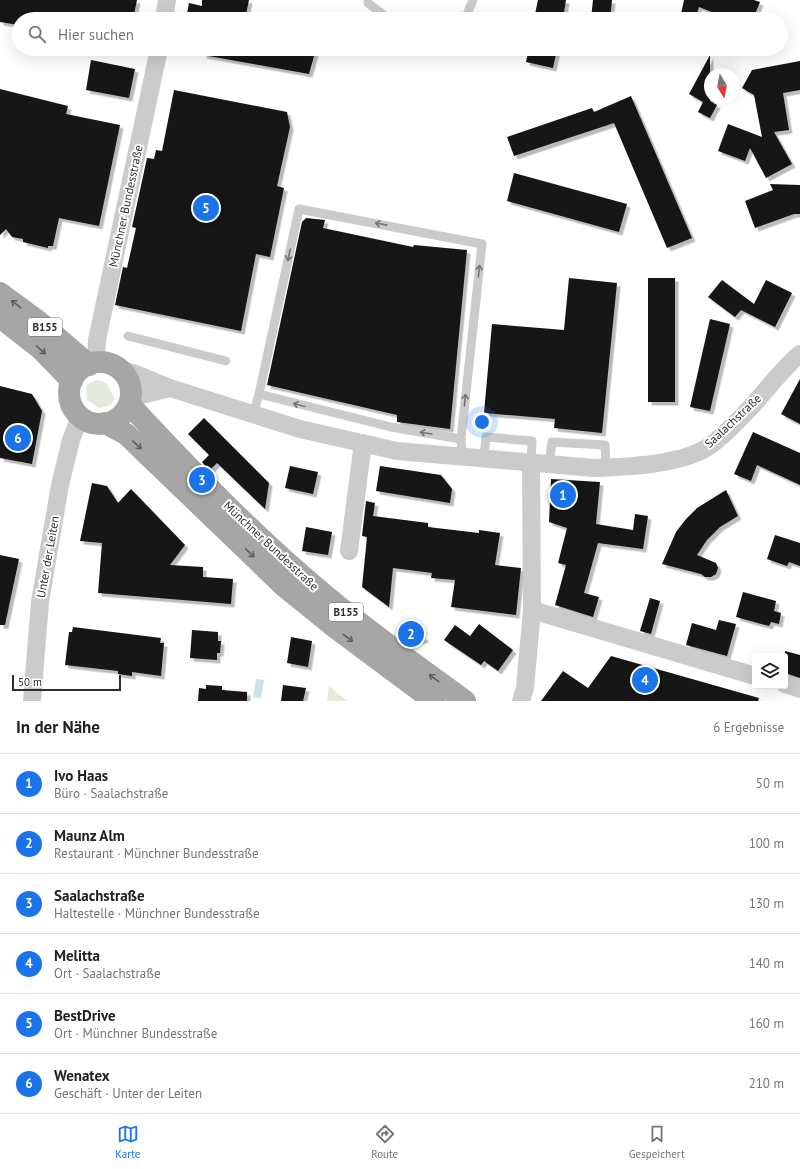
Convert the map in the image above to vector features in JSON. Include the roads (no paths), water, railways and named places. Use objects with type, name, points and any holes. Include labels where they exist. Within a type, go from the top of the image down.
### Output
[{"type":"main road","name":"B155","points":[[0,293],[93,364]]},
{"type":"main road","name":"B155","points":[[0,317],[41,349],[72,381]]},
{"type":"main road","points":[[93,364],[114,366],[121,370],[127,378],[130,388],[130,401],[119,417],[105,423],[88,421],[80,417],[70,400],[69,390],[76,374],[93,364]]},
{"type":"main road","name":"Münchner Bundesstraße","points":[[130,401],[202,480],[280,557],[327,598],[465,701]]},
{"type":"main road","name":"Münchner Bundesstraße","points":[[105,423],[126,434],[285,586],[337,629],[434,701]]},
{"type":"street","points":[[165,12],[167,0]]},
{"type":"street","name":"Münchner Bundesstraße","points":[[93,364],[158,56]]},
{"type":"street","name":"Saalachstraße","points":[[121,370],[136,374],[170,388],[300,429],[397,451],[462,448],[484,458],[606,468],[657,463],[683,457],[707,448],[749,409],[790,363],[800,354]]},
{"type":"street","points":[[130,401],[170,388]]},
{"type":"street","name":"Unter der Leiten","points":[[32,701],[40,602],[60,485],[71,440],[80,417]]},
{"type":"street","points":[[349,551],[363,443]]},
{"type":"street","points":[[521,701],[525,688],[532,610],[531,462]]},
{"type":"street","points":[[532,610],[752,675]]},
{"type":"street","points":[[788,685],[800,689]]},
{"type":"lane","points":[[368,0],[368,3],[380,12]]},
{"type":"lane","points":[[468,12],[473,0]]},
{"type":"lane","points":[[253,414],[259,394],[299,209],[482,244],[462,448],[391,427],[259,394]]},
{"type":"lane","points":[[128,336],[226,361]]},
{"type":"water","points":[[256,679],[264,680],[261,698],[253,697]]},
{"type":"place","name":"BestDrive","points":[[206,208]]},
{"type":"place","name":"Wenatex","points":[[18,438]]},
{"type":"place","name":"Saalachstraße","points":[[202,480]]},
{"type":"place","name":"Ivo Haas","points":[[563,495]]},
{"type":"place","name":"Maunz Alm","points":[[411,634]]},
{"type":"place","name":"Melitta","points":[[645,680]]}]
